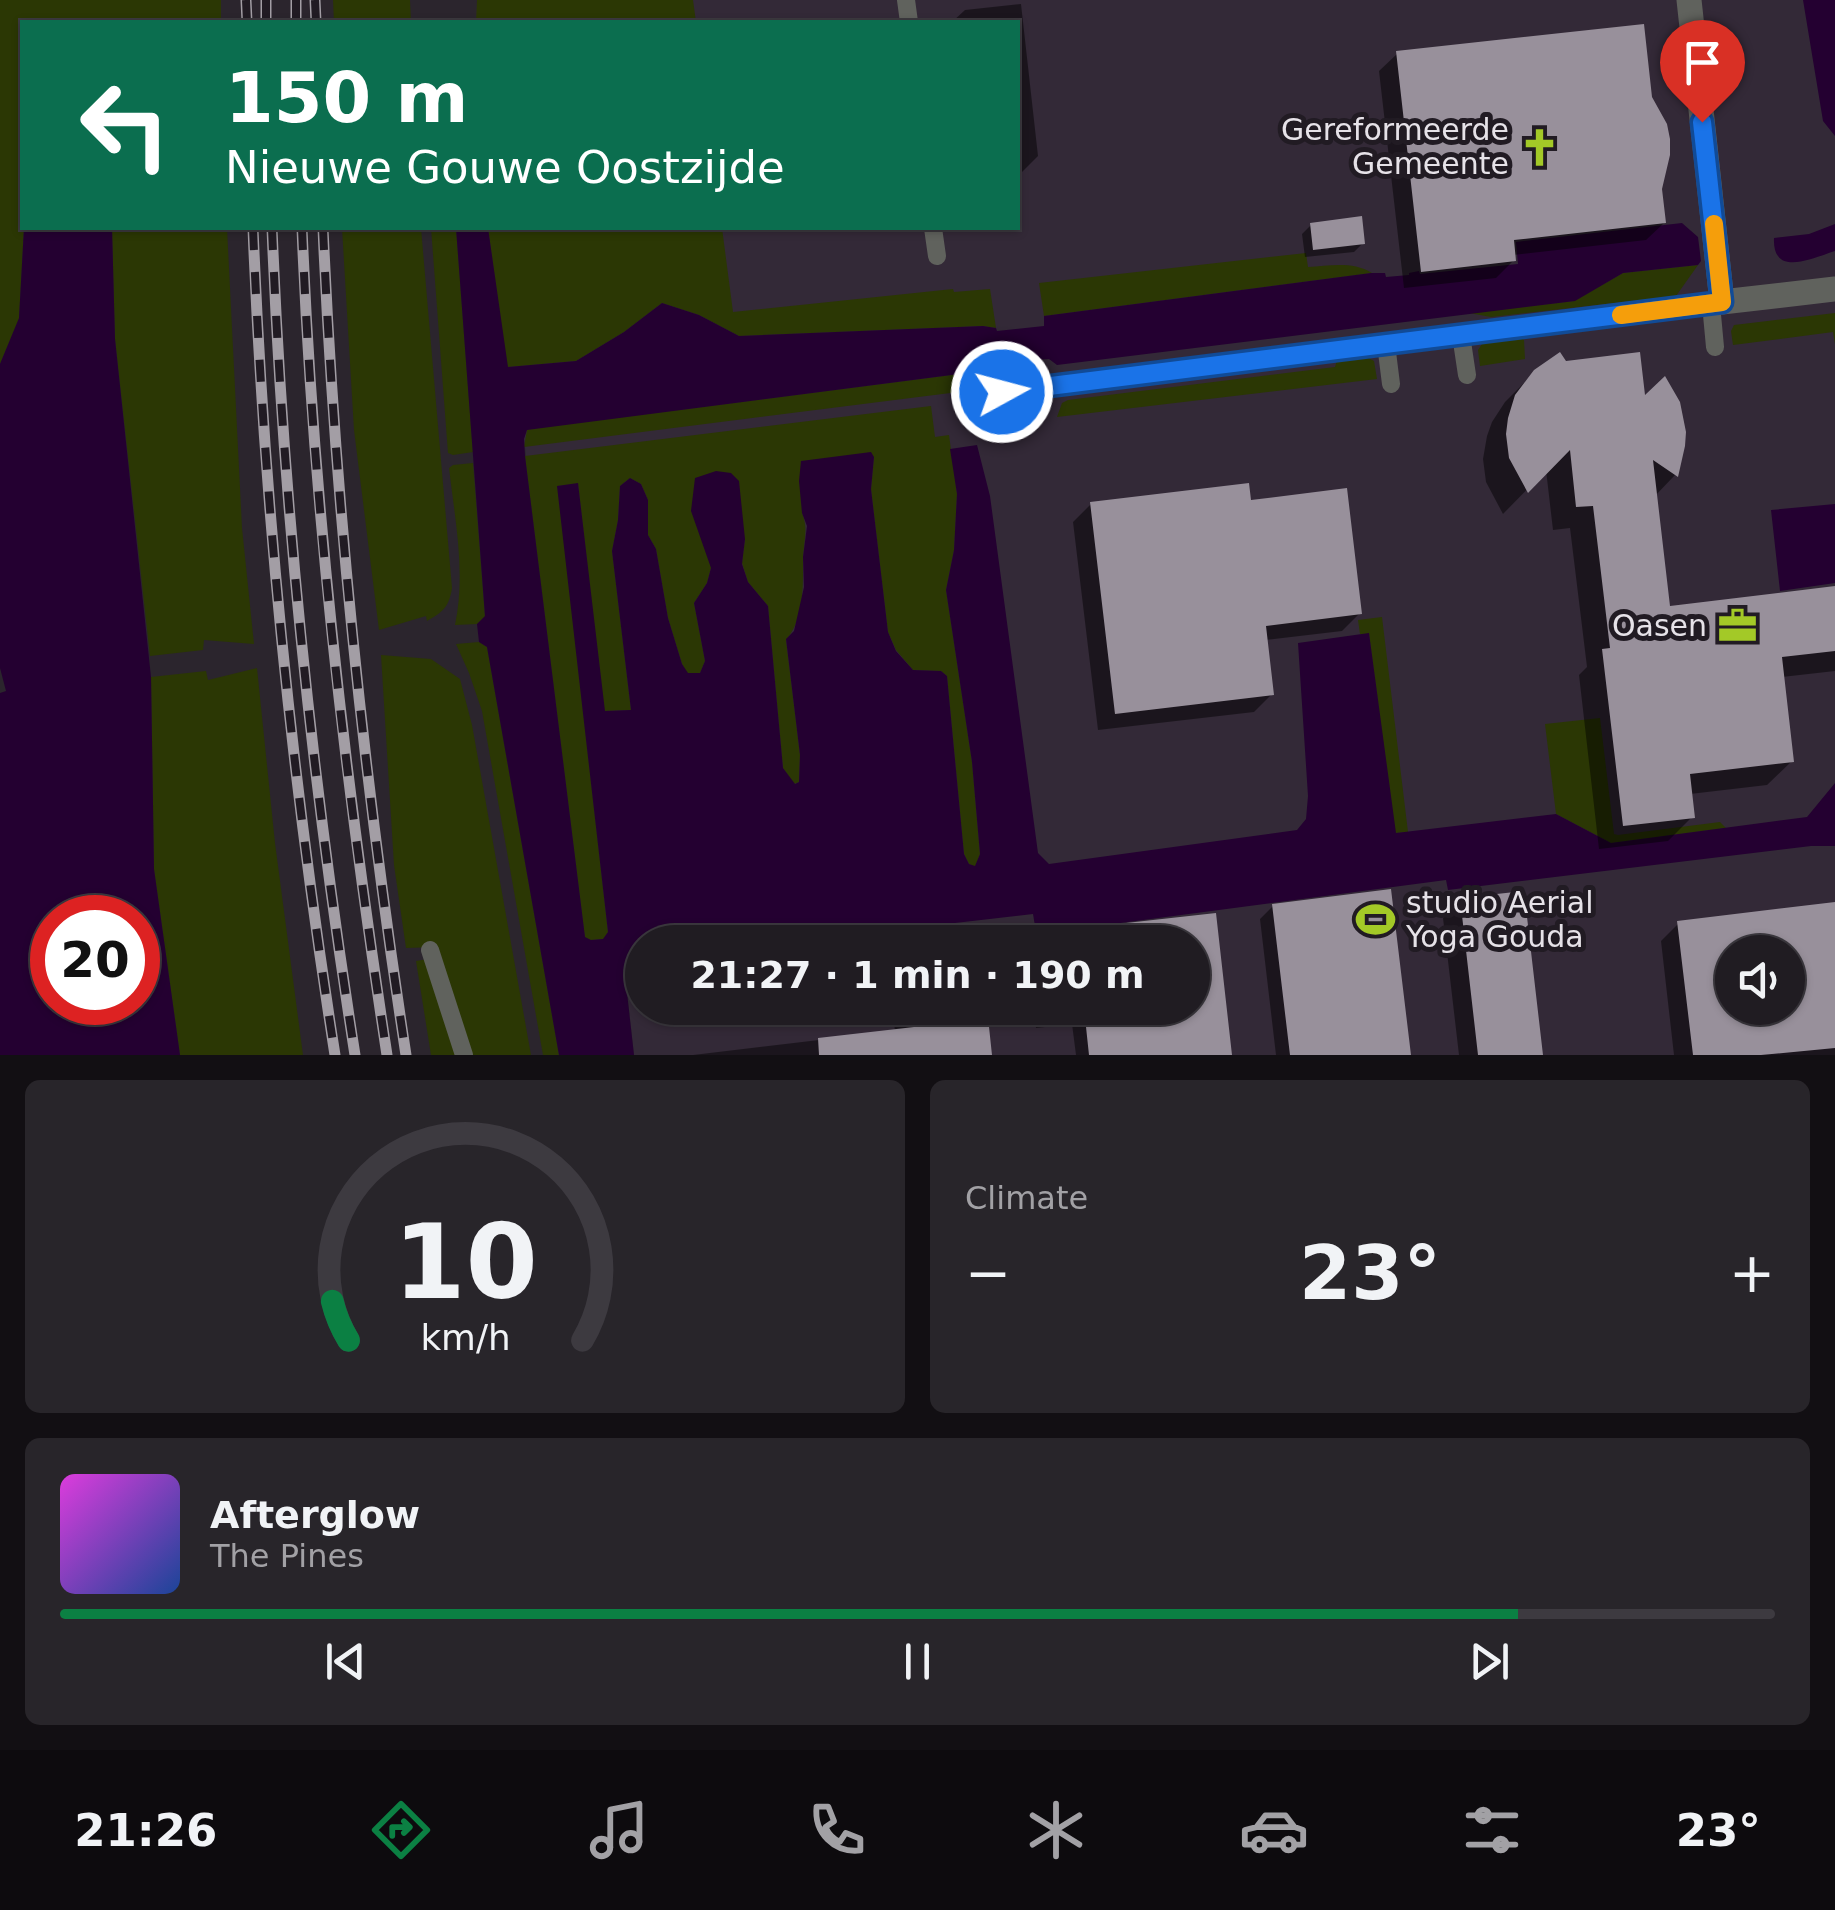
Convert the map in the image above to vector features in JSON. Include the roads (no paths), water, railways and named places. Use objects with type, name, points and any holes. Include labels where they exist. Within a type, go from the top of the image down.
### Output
[{"type":"street","points":[[1689,0],[1716,303],[1835,289]]},
{"type":"lane","points":[[934,230],[937,256]]},
{"type":"lane","points":[[1002,392],[1716,303],[1714,347]]},
{"type":"lane","points":[[1462,335],[1467,374]]},
{"type":"lane","points":[[1386,344],[1391,384]]},
{"type":"lane","points":[[430,950],[464,1055]]},
{"type":"railway","points":[[246,0],[247,20]]},
{"type":"railway","points":[[266,0],[266,20]]},
{"type":"railway","points":[[296,0],[296,20]]},
{"type":"railway","points":[[315,0],[316,20]]},
{"type":"railway","points":[[253,230],[264,436],[282,643],[335,1055]]},
{"type":"railway","points":[[272,230],[302,642],[325,849],[355,1055]]},
{"type":"railway","points":[[302,230],[314,436],[333,643],[387,1055]]},
{"type":"railway","points":[[323,230],[335,436],[353,643],[406,1055]]},
{"type":"place","name":"Gereformeerde Gemeente","points":[[1539,147]]},
{"type":"place","name":"Oasen","points":[[1737,626]]},
{"type":"place","name":"studio Aerial Yoga Gouda","points":[[1376,920]]}]
